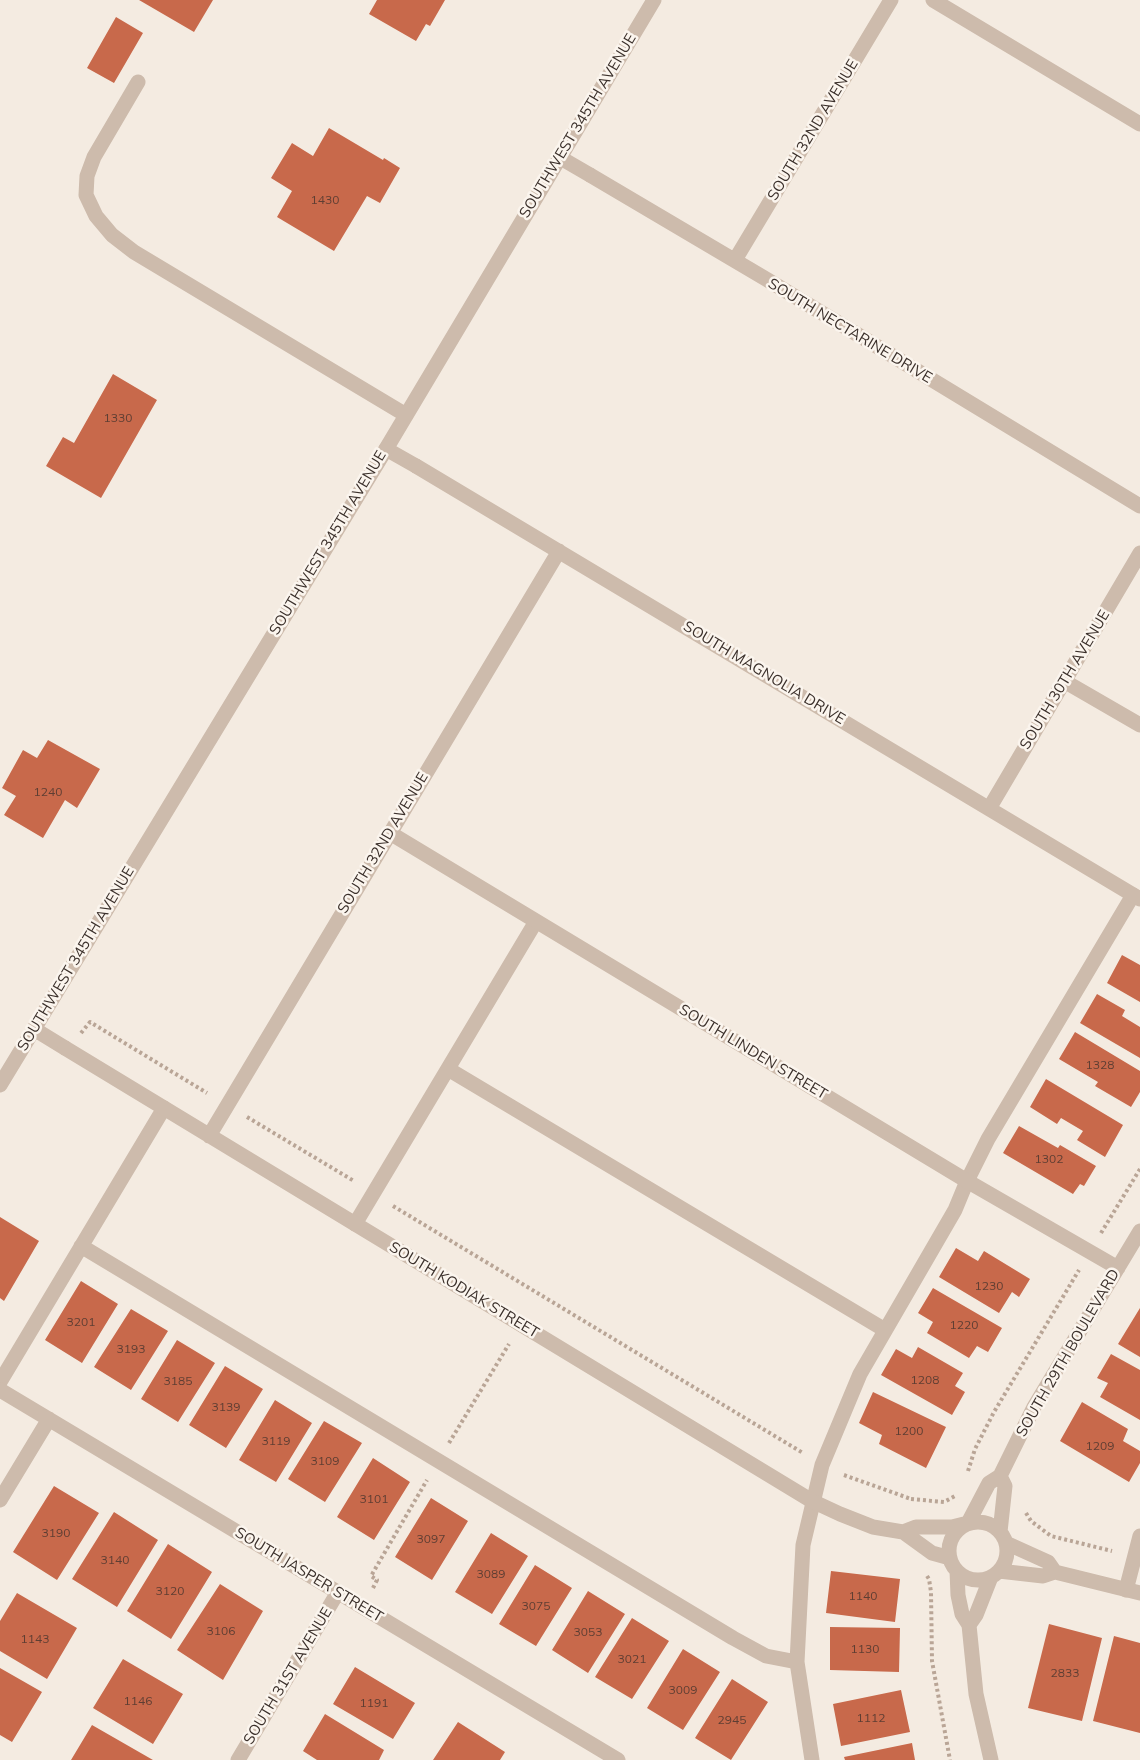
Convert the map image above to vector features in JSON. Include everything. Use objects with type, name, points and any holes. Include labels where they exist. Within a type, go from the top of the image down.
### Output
[{"type":"street","name":"SOUTHWEST 345TH AVENUE","points":[[0,1085],[386,449],[654,0]]},
{"type":"street","name":"SOUTH 32ND AVENUE","points":[[735,260],[891,0]]},
{"type":"street","points":[[933,0],[1140,124]]},
{"type":"street","points":[[138,82],[94,158],[87,176],[86,195],[96,216],[112,235],[134,252],[406,415]]},
{"type":"street","name":"SOUTH NECTARINE DRIVE","points":[[559,157],[735,260],[1140,506]]},
{"type":"street","name":"SOUTH MAGNOLIA DRIVE","points":[[386,449],[990,807],[1137,897]]},
{"type":"street","name":"SOUTH 32ND AVENUE","points":[[209,1136],[559,551]]},
{"type":"street","name":"SOUTH 30TH AVENUE","points":[[990,807],[1140,553]]},
{"type":"street","points":[[1064,681],[1140,725]]},
{"type":"street","name":"SOUTH LINDEN STREET","points":[[390,833],[967,1181],[1118,1268]]},
{"type":"street","points":[[812,1760],[797,1662],[803,1545],[822,1465],[860,1374],[955,1210],[988,1139],[1137,897]]},
{"type":"street","points":[[355,1224],[535,922]]},
{"type":"street","name":"SOUTH KODIAK STREET","points":[[34,1029],[812,1501],[873,1527],[903,1532],[953,1565]]},
{"type":"street","points":[[448,1069],[885,1330]]},
{"type":"street","points":[[0,1382],[164,1108]]},
{"type":"street","name":"SOUTH 29TH BOULEVARD","points":[[967,1523],[989,1483],[1000,1476],[1034,1407],[1140,1231]]},
{"type":"street","points":[[81,1246],[733,1638],[766,1656],[797,1662]]},
{"type":"street","name":"SOUTH JASPER STREET","points":[[0,1390],[618,1760]]},
{"type":"street","points":[[0,1500],[49,1419]]},
{"type":"street","points":[[969,1625],[995,1574],[1005,1560],[1003,1537],[1005,1486],[1000,1476]]},
{"type":"street","points":[[991,1760],[975,1694],[969,1625],[962,1614],[949,1545],[952,1536],[957,1529],[967,1523],[984,1522],[1003,1537],[1048,1562],[1055,1572]]},
{"type":"street","name":"SOUTH KODIAK STREET","points":[[903,1532],[916,1527],[952,1527],[967,1523]]},
{"type":"street","points":[[953,1565],[974,1580],[995,1574],[1043,1576],[1055,1572],[1133,1592],[1134,1557],[1140,1536]]},
{"type":"street","name":"SOUTH 31ST AVENUE","points":[[238,1760],[338,1592]]},
{"type":"path","points":[[77,1038],[90,1022],[211,1095]]},
{"type":"path","points":[[242,1114],[822,1465],[854,1480],[911,1499],[944,1502],[955,1497],[959,1491]]},
{"type":"path","points":[[1098,1237],[1140,1170]]},
{"type":"path","points":[[966,1476],[975,1449],[994,1412],[1079,1270]]},
{"type":"path","points":[[362,1606],[377,1580],[371,1576],[511,1340]]},
{"type":"path","points":[[909,1507],[911,1499]]},
{"type":"path","points":[[1025,1505],[1026,1513],[1031,1521],[1051,1536],[1134,1557]]},
{"type":"path","points":[[922,1570],[929,1579],[932,1592],[932,1661],[950,1760]]},
{"type":"building","points":[[139,0],[213,0],[194,32]]},
{"type":"building","points":[[377,0],[445,0],[430,26],[426,24],[416,41],[369,14]]},
{"type":"building","points":[[116,17],[143,33],[114,83],[87,68]]},
{"type":"building","points":[[329,128],[400,168],[380,203],[367,196],[334,251],[277,217],[292,191],[271,178],[292,143],[313,156]]},
{"type":"building","points":[[113,374],[157,400],[101,498],[46,466],[63,437],[74,443]]},
{"type":"building","points":[[48,740],[100,769],[77,808],[65,800],[43,838],[4,815],[16,796],[2,788],[23,750],[37,758]]},
{"type":"building","points":[[1122,955],[1140,965],[1140,1002],[1107,983]]},
{"type":"building","points":[[1097,994],[1125,1010],[1122,1016],[1140,1027],[1140,1058],[1080,1023]]},
{"type":"building","points":[[1075,1032],[1140,1071],[1140,1092],[1131,1107],[1095,1086],[1098,1082],[1059,1059]]},
{"type":"building","points":[[1046,1079],[1123,1125],[1105,1157],[1077,1140],[1083,1131],[1061,1118],[1057,1124],[1030,1107]]},
{"type":"building","points":[[1019,1126],[1058,1148],[1060,1145],[1096,1166],[1084,1186],[1080,1184],[1073,1194],[1003,1153]]},
{"type":"building","points":[[0,1217],[39,1241],[4,1301],[0,1298]]},
{"type":"building","points":[[956,1248],[978,1261],[984,1251],[1030,1279],[1019,1297],[1012,1292],[999,1313],[939,1277]]},
{"type":"building","points":[[81,1281],[118,1304],[82,1363],[45,1340]]},
{"type":"building","points":[[933,1288],[1002,1328],[988,1352],[977,1346],[969,1358],[927,1333],[933,1322],[918,1313]]},
{"type":"building","points":[[1140,1308],[1140,1357],[1118,1344]]},
{"type":"building","points":[[131,1309],[168,1331],[131,1390],[94,1367]]},
{"type":"building","points":[[177,1340],[215,1363],[178,1422],[141,1399]]},
{"type":"building","points":[[918,1347],[963,1373],[955,1386],[965,1392],[952,1415],[881,1375],[896,1349],[912,1358]]},
{"type":"building","points":[[1111,1354],[1140,1370],[1140,1420],[1100,1397],[1108,1383],[1097,1378]]},
{"type":"building","points":[[225,1366],[263,1389],[226,1448],[189,1425]]},
{"type":"building","points":[[873,1392],[946,1427],[926,1468],[879,1444],[882,1435],[859,1423]]},
{"type":"building","points":[[275,1400],[312,1423],[276,1482],[239,1460]]},
{"type":"building","points":[[1082,1402],[1128,1429],[1123,1441],[1140,1451],[1140,1463],[1129,1482],[1060,1441]]},
{"type":"building","points":[[324,1421],[362,1443],[325,1502],[288,1479]]},
{"type":"building","points":[[373,1458],[410,1482],[374,1540],[337,1517]]},
{"type":"building","points":[[54,1486],[99,1513],[57,1580],[13,1552]]},
{"type":"building","points":[[431,1498],[468,1521],[432,1580],[395,1557]]},
{"type":"building","points":[[114,1512],[158,1540],[117,1607],[72,1579]]},
{"type":"building","points":[[491,1533],[528,1556],[492,1614],[455,1592]]},
{"type":"building","points":[[168,1544],[212,1572],[171,1639],[127,1611]]},
{"type":"building","points":[[535,1565],[572,1588],[536,1646],[499,1624]]},
{"type":"building","points":[[831,1571],[900,1579],[895,1622],[826,1613]]},
{"type":"building","points":[[220,1584],[263,1611],[223,1680],[177,1650]]},
{"type":"building","points":[[588,1591],[625,1614],[588,1673],[552,1650]]},
{"type":"building","points":[[17,1593],[77,1628],[47,1679],[0,1651],[0,1621]]},
{"type":"building","points":[[632,1618],[669,1641],[632,1699],[595,1677]]},
{"type":"building","points":[[1049,1624],[1102,1638],[1082,1721],[1028,1708]]},
{"type":"building","points":[[830,1627],[900,1628],[899,1672],[830,1670]]},
{"type":"building","points":[[1114,1636],[1140,1643],[1140,1733],[1093,1721]]},
{"type":"building","points":[[683,1649],[720,1672],[683,1730],[647,1708]]},
{"type":"building","points":[[123,1659],[183,1694],[153,1744],[93,1708]]},
{"type":"building","points":[[355,1667],[415,1703],[393,1739],[333,1704]]},
{"type":"building","points":[[0,1668],[42,1692],[12,1742],[0,1735]]},
{"type":"building","points":[[732,1679],[768,1702],[731,1760],[695,1738]]},
{"type":"building","points":[[901,1690],[910,1732],[841,1746],[833,1704]]},
{"type":"building","points":[[325,1714],[384,1750],[379,1760],[317,1760],[303,1751]]},
{"type":"building","points":[[458,1722],[505,1752],[500,1760],[433,1760]]},
{"type":"building","points":[[92,1725],[153,1760],[71,1760]]},
{"type":"building","points":[[912,1743],[915,1760],[845,1760],[844,1757]]}]
